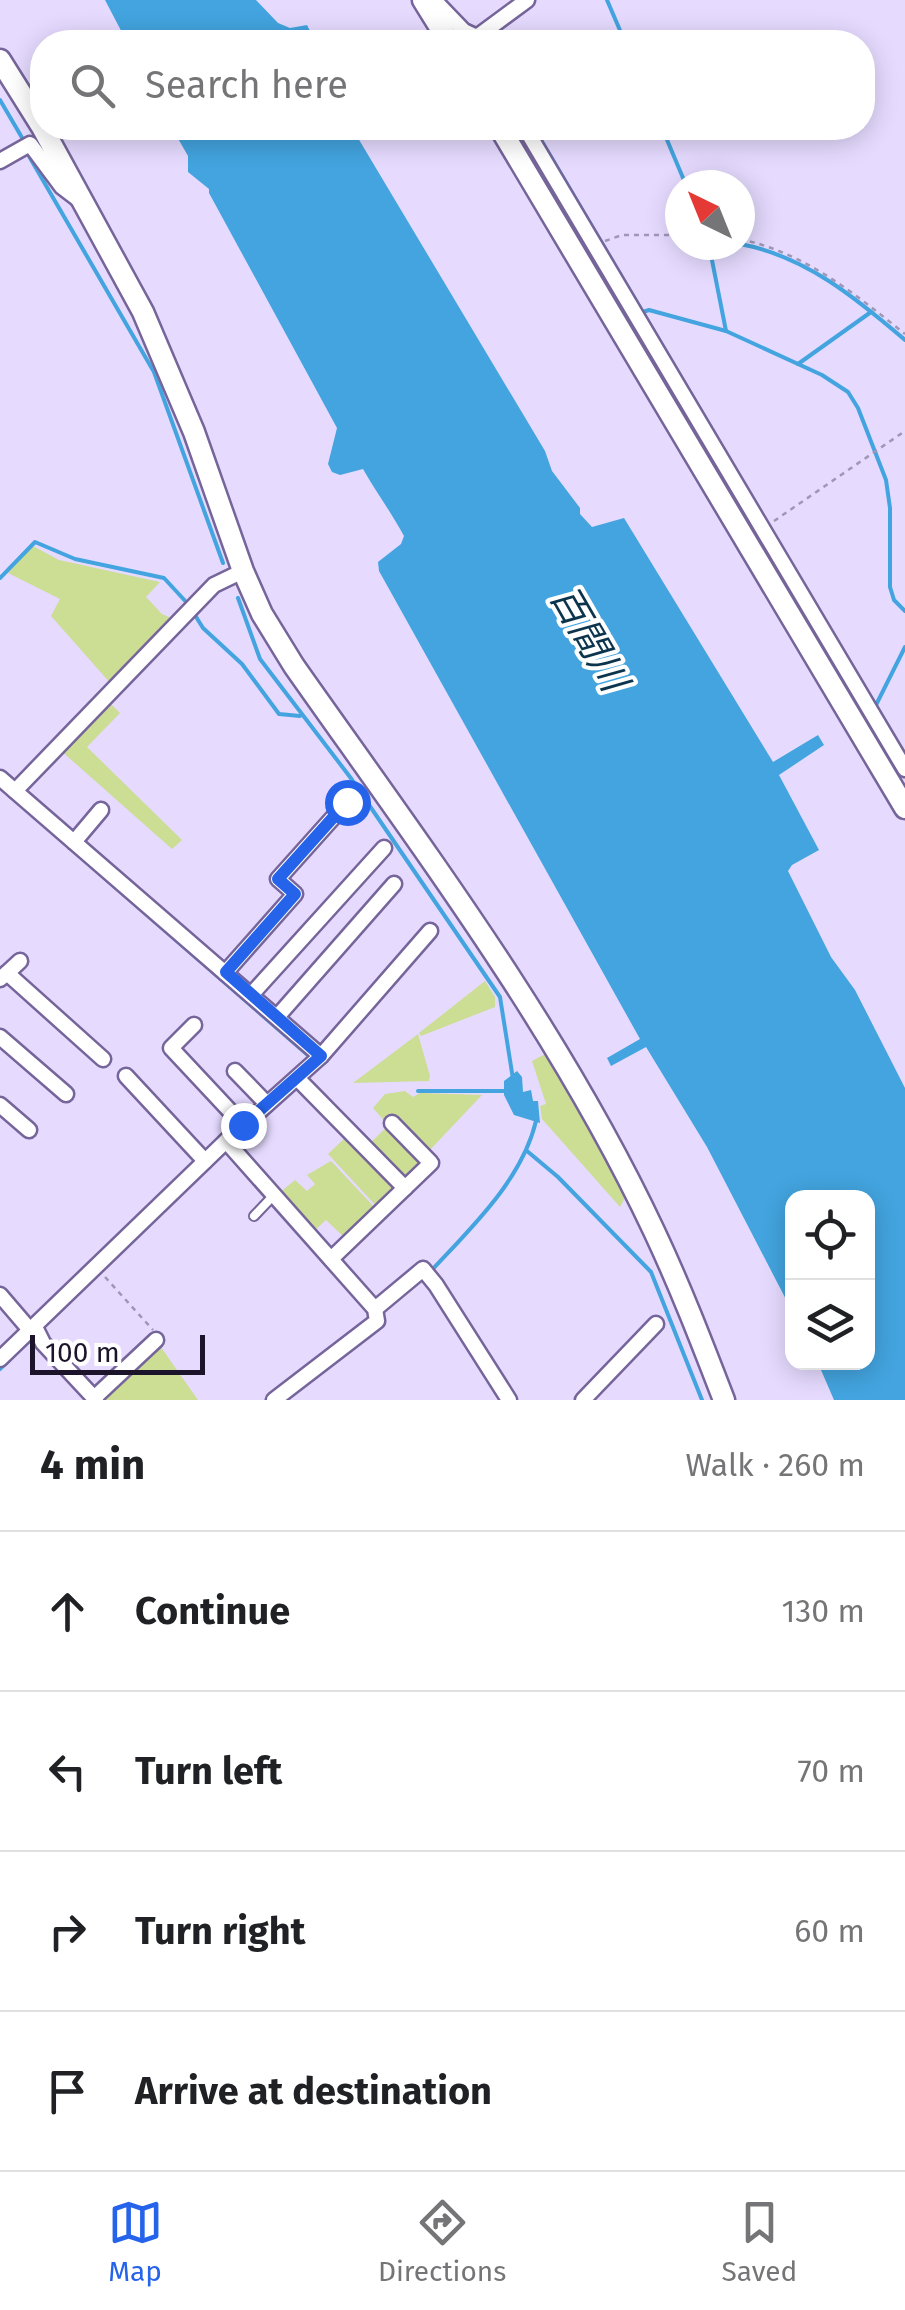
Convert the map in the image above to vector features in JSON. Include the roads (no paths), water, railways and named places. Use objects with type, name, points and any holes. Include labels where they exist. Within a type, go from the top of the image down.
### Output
[{"type":"street","points":[[423,0],[436,1],[463,30]]},
{"type":"street","points":[[423,0],[442,30]]},
{"type":"street","points":[[489,30],[527,0]]},
{"type":"street","points":[[0,60],[30,111]]},
{"type":"street","points":[[47,140],[143,312],[172,373],[242,572],[262,614],[503,968],[558,1056],[654,1230],[724,1400]]},
{"type":"street","points":[[507,140],[905,808]]},
{"type":"street","points":[[532,140],[905,769]]},
{"type":"street","points":[[0,160],[30,144],[62,187],[84,204]]},
{"type":"street","points":[[15,790],[214,585],[242,572]]},
{"type":"street","points":[[0,778],[321,1056]]},
{"type":"street","points":[[226,972],[295,894],[278,879],[347,802]]},
{"type":"street","points":[[74,842],[101,810]]},
{"type":"street","points":[[252,995],[384,848]]},
{"type":"street","points":[[277,1017],[394,884]]},
{"type":"street","points":[[0,1359],[35,1331],[205,1161],[229,1144],[243,1125],[299,1080],[430,931]]},
{"type":"street","points":[[20,960],[3,976],[104,1059]]},
{"type":"street","points":[[194,1025],[170,1048],[243,1125]]},
{"type":"street","points":[[0,1037],[66,1094]]},
{"type":"street","points":[[235,1070],[268,1104]]},
{"type":"street","points":[[126,1076],[205,1161]]},
{"type":"street","points":[[299,1080],[405,1188]]},
{"type":"street","points":[[0,1105],[29,1130]]},
{"type":"street","points":[[330,1258],[432,1163],[392,1123]]},
{"type":"street","points":[[229,1144],[376,1313],[377,1321],[274,1400]]},
{"type":"street","points":[[376,1313],[422,1269],[509,1400]]},
{"type":"street","points":[[0,1295],[95,1399],[156,1340]]},
{"type":"street","points":[[583,1400],[656,1324]]},
{"type":"lane","points":[[254,1216],[274,1195]]},
{"type":"water","points":[[105,0],[256,0],[278,23],[290,28],[307,25],[310,30],[121,30]]},
{"type":"water","name":"百間川","points":[[179,140],[359,140],[545,451],[552,471],[580,508],[580,514],[592,527],[624,518],[773,762],[818,735],[824,745],[779,775],[819,850],[788,871],[905,1088],[905,1400],[834,1400],[821,1370],[875,1370],[875,1190],[785,1190],[785,1297],[707,1147],[646,1047],[611,1066],[607,1058],[640,1039],[379,571],[378,562],[401,544],[404,536],[363,469],[340,475],[332,472],[328,464],[337,428],[209,189],[188,172],[188,156]]},
{"type":"water","points":[[517,1071],[522,1077],[523,1092],[531,1090],[533,1101],[538,1101],[540,1123],[514,1115],[504,1095],[504,1081]]},
{"type":"waterway","points":[[607,0],[620,30]]},
{"type":"waterway","points":[[0,100],[24,141]]},
{"type":"waterway","points":[[541,140],[727,455]]},
{"type":"waterway","points":[[667,140],[680,170]]},
{"type":"waterway","points":[[26,151],[154,372],[223,563]]},
{"type":"waterway","points":[[755,248],[786,258],[828,281],[905,340]]},
{"type":"waterway","points":[[712,260],[726,331]]},
{"type":"waterway","points":[[643,312],[649,310],[726,331],[822,375],[848,392],[886,480],[890,587],[894,600],[905,611]]},
{"type":"waterway","points":[[798,364],[871,312]]},
{"type":"waterway","points":[[0,578],[35,542],[75,559],[164,578],[188,604]]},
{"type":"waterway","points":[[238,598],[260,659],[350,777],[500,997],[513,1079]]},
{"type":"waterway","points":[[193,612],[203,628],[242,664],[279,714],[300,716]]},
{"type":"waterway","points":[[876,705],[905,647]]},
{"type":"waterway","points":[[862,683],[905,755]]},
{"type":"waterway","points":[[30,813],[310,1057]]},
{"type":"waterway","points":[[418,1091],[508,1091]]},
{"type":"waterway","points":[[431,1271],[507,1183],[536,1121]]},
{"type":"waterway","points":[[527,1151],[558,1177],[651,1272],[702,1400]]},
{"type":"waterway","points":[[0,1369],[140,1233]]}]
